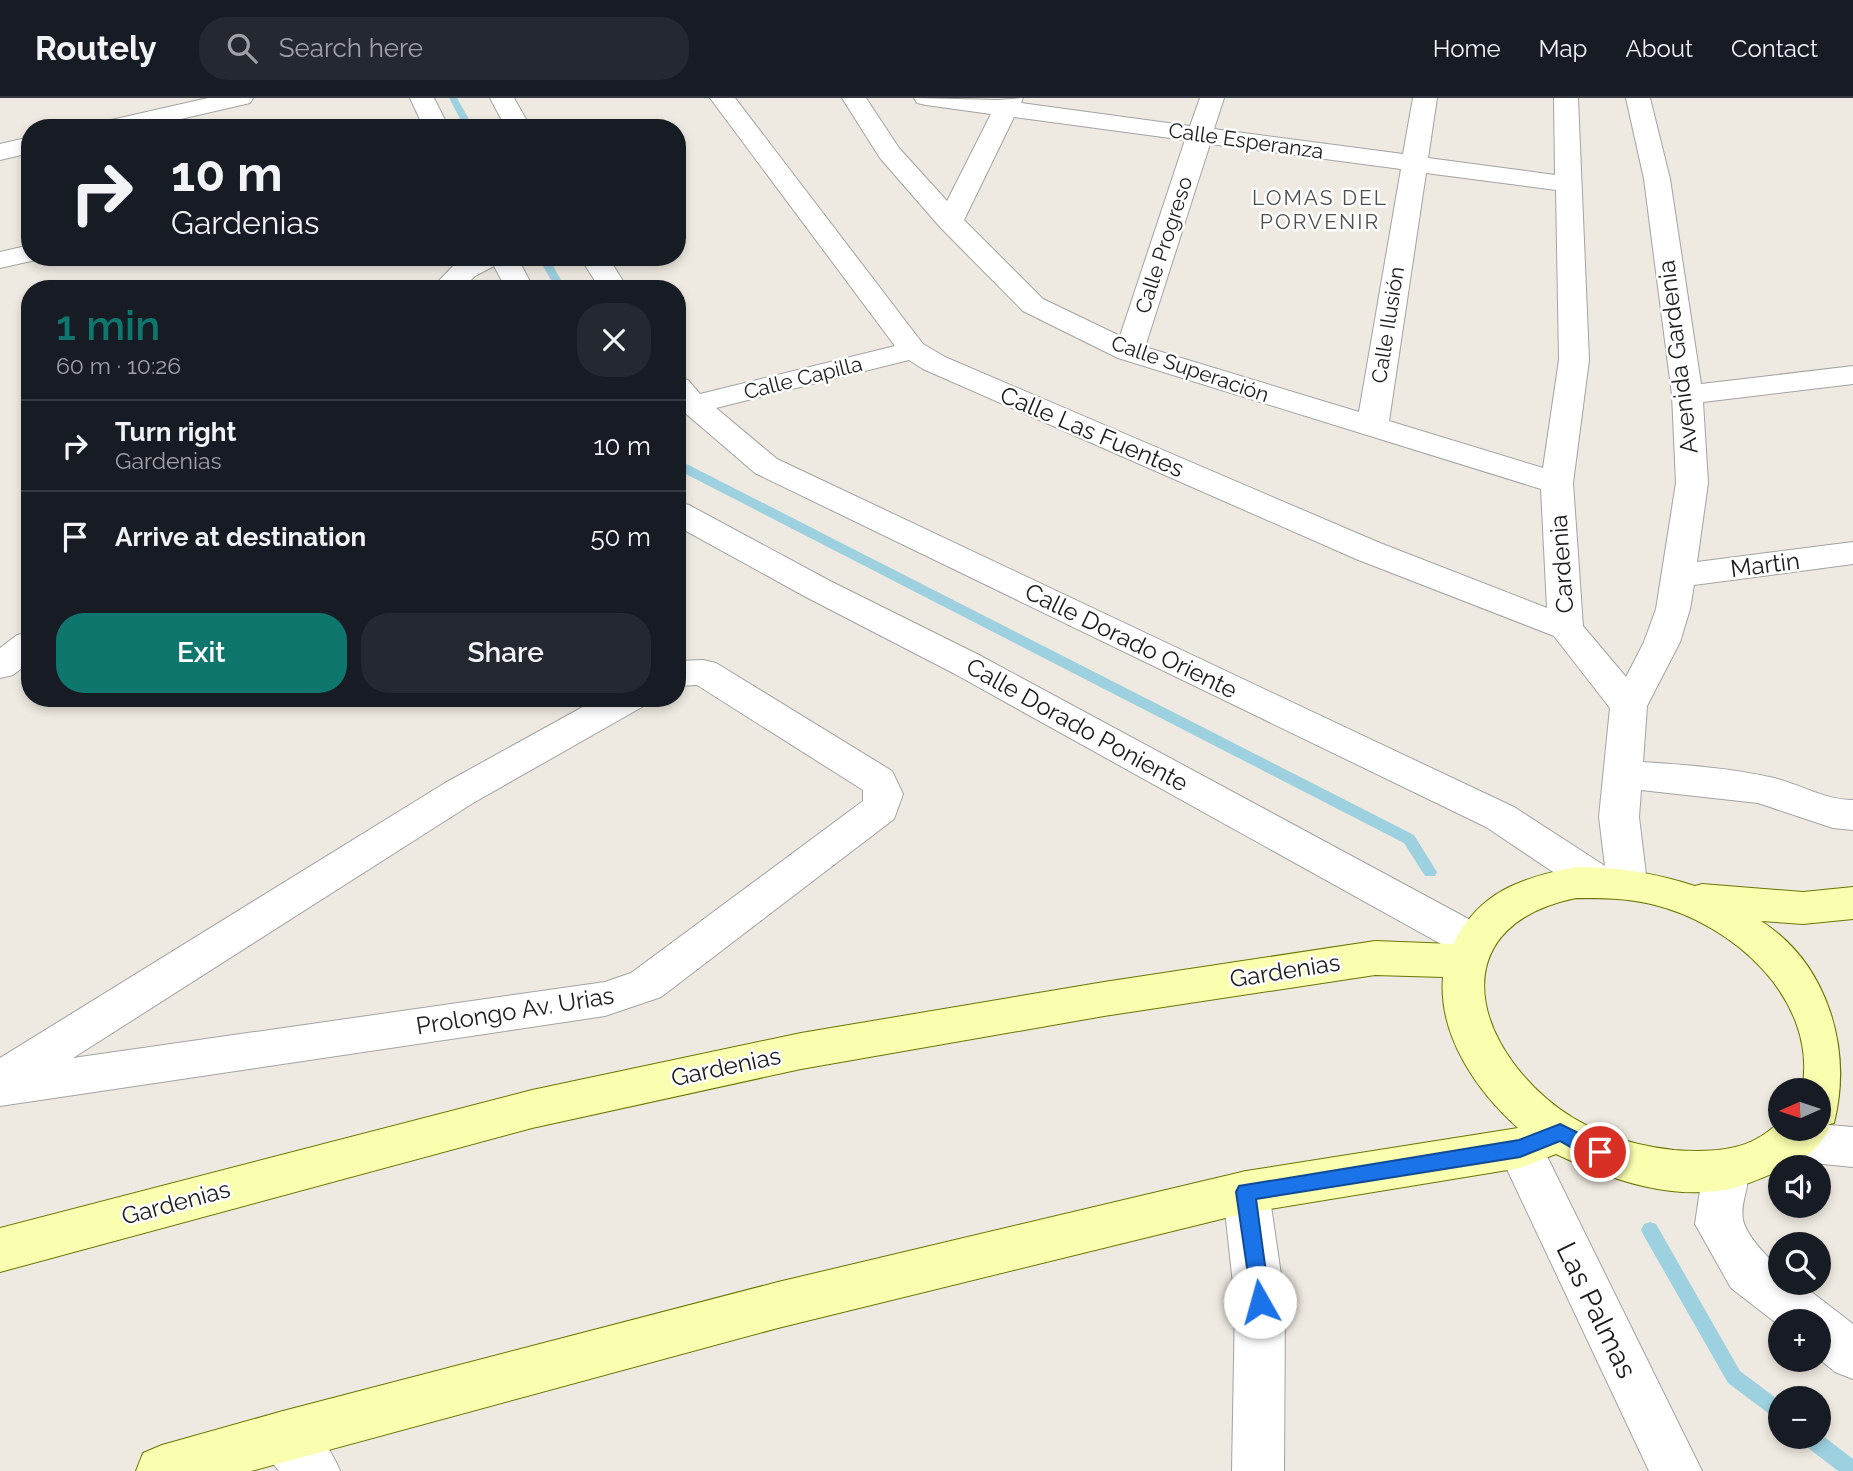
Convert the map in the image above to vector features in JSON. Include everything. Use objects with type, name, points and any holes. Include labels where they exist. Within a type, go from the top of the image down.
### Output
[{"type":"street","points":[[147,119],[241,98]]},
{"type":"street","points":[[422,98],[432,119]]},
{"type":"street","points":[[502,98],[514,119]]},
{"type":"street","name":"Calle Las Fuentes","points":[[722,98],[913,351],[934,363],[1368,551],[1566,628]]},
{"type":"street","name":"Calle Esperanza","points":[[926,98],[1008,104],[1199,135],[1567,184]]},
{"type":"street","name":"Calle Progreso","points":[[1129,352],[1212,98]]},
{"type":"street","name":"Calle Ilusión","points":[[1372,428],[1425,98]]},
{"type":"street","points":[[1557,483],[1574,360],[1566,98]]},
{"type":"street","name":"Avenida Gardenia","points":[[1612,882],[1629,706],[1662,642],[1674,609],[1676,576],[1692,483],[1687,395],[1657,179],[1638,98]]},
{"type":"street","points":[[950,221],[1008,104]]},
{"type":"street","name":"Calle Superación","points":[[859,107],[890,153],[950,221],[1033,305],[1129,352],[1557,483]]},
{"type":"street","points":[[0,152],[21,147]]},
{"type":"street","points":[[0,260],[21,255]]},
{"type":"street","points":[[454,280],[472,266]]},
{"type":"street","name":"Calle Capilla","points":[[686,396],[913,351]]},
{"type":"street","points":[[1687,395],[1853,374]]},
{"type":"street","name":"Calle Dorado Oriente","points":[[686,397],[766,466],[1500,817],[1612,882]]},
{"type":"street","name":"Cardenia","points":[[1557,483],[1566,628],[1629,706]]},
{"type":"street","name":"Calle Dorado Poniente","points":[[686,517],[818,589],[966,664],[1470,951]]},
{"type":"street","name":"Martin","points":[[1676,576],[1853,553]]},
{"type":"street","points":[[0,666],[21,651]]},
{"type":"street","name":"Prolongo Av. Urias","points":[[0,1087],[605,999],[646,985],[880,809],[884,794],[878,781],[703,672],[686,673]]},
{"type":"street","points":[[0,1081],[459,793],[613,707]]},
{"type":"street","points":[[1622,774],[1731,785],[1777,793],[1836,817],[1853,815]]},
{"type":"street","points":[[1540,1140],[1532,1112],[1507,1089],[1487,1063],[1465,1010],[1463,985],[1470,951],[1486,924],[1520,898],[1568,883],[1612,882],[1687,899],[1803,908],[1853,904]]},
{"type":"street","points":[[1687,899],[1737,925],[1779,959],[1810,1000],[1826,1045],[1827,1078]]},
{"type":"street","name":"Gardenias","points":[[0,1250],[532,1109],[802,1051],[1104,999],[1375,958],[1470,951]]},
{"type":"street","points":[[1831,1093],[1853,1065]]},
{"type":"street","points":[[1831,1134],[1853,1147]]},
{"type":"street","points":[[162,1471],[298,1453],[779,1306],[1245,1192],[1540,1140],[1671,1171],[1726,1170],[1763,1159],[1785,1141]]},
{"type":"street","name":"Las Palmas","points":[[1540,1140],[1676,1471]]},
{"type":"street","points":[[1726,1170],[1719,1224],[1748,1272],[1796,1309]]},
{"type":"street","points":[[1245,1192],[1260,1302],[1264,1469]]},
{"type":"street","points":[[1831,1337],[1853,1355]]},
{"type":"waterway","points":[[453,98],[465,119]]},
{"type":"waterway","points":[[548,266],[556,280]]},
{"type":"waterway","points":[[686,469],[1409,839],[1430,872]]},
{"type":"waterway","points":[[1650,1230],[1734,1377],[1768,1404]]},
{"type":"waterway","points":[[1825,1449],[1853,1471]]},
{"type":"district","name":"LOMAS DEL PORVENIR","points":[[1320,210]]},
{"type":"route","points":[[1260,1302],[1245,1192],[1520,1148],[1560,1132],[1600,1152]]}]
